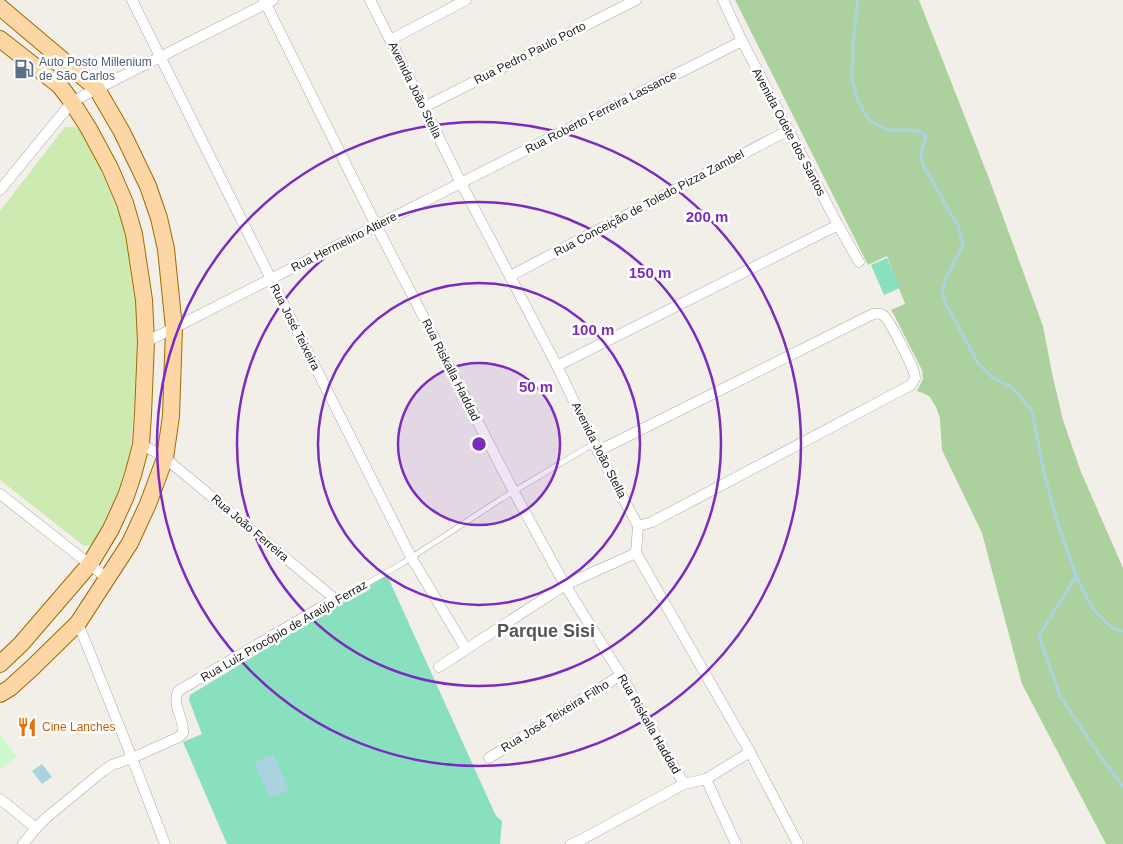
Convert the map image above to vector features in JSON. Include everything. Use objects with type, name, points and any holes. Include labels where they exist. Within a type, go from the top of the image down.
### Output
[{"type":"main road","points":[[0,6],[97,89],[122,132],[148,186],[159,218],[166,250],[174,328],[172,416],[165,458],[134,535],[78,623],[10,688],[0,694]]},
{"type":"main road","points":[[0,39],[60,86],[89,129],[110,168],[125,204],[134,234],[144,300],[146,342],[141,445],[126,496],[111,529],[90,564],[4,656]]},
{"type":"street","name":"Rua José Teixeira","points":[[132,0],[411,558],[466,649]]},
{"type":"street","name":"Avenida João Stella","points":[[370,0],[461,183],[638,526]]},
{"type":"street","points":[[390,40],[466,0]]},
{"type":"street","name":"Rua Pedro Paulo Porto","points":[[424,107],[636,0]]},
{"type":"street","name":"Avenida Odete dos Santos","points":[[723,0],[788,130],[859,262]]},
{"type":"street","points":[[0,190],[72,102],[268,1]]},
{"type":"street","name":"Rua Riskalla Haddad","points":[[268,1],[376,225],[514,492],[565,585],[621,675],[684,784]]},
{"type":"street","name":"Rua Roberto Ferreira Lassance","points":[[461,183],[742,41]]},
{"type":"street","name":"Rua Conceição de Toledo Pizza Zambel","points":[[510,276],[788,130]]},
{"type":"street","name":"Rua Hermelino Altiere","points":[[146,342],[461,183]]},
{"type":"street","points":[[557,366],[838,224]]},
{"type":"street","points":[[597,447],[873,314],[879,313],[884,316],[892,326],[914,372],[915,378],[912,385],[652,522],[638,526],[636,553],[750,752],[798,844]]},
{"type":"street","name":"Rua João Ferreira","points":[[141,445],[165,458],[335,599]]},
{"type":"street","points":[[0,494],[107,578]]},
{"type":"street","points":[[439,668],[565,585],[636,553]]},
{"type":"street","name":"Rua Luiz Procópio de Araújo Ferraz","points":[[23,844],[36,828],[103,771],[112,765],[132,758],[183,733],[184,726],[176,698],[178,691],[335,599]]},
{"type":"street","points":[[78,623],[165,844]]},
{"type":"street","name":"Rua José Teixeira Filho","points":[[489,758],[621,675]]},
{"type":"street","points":[[571,844],[684,784],[706,779],[750,752]]},
{"type":"street","points":[[706,779],[736,844]]},
{"type":"street","points":[[0,798],[36,828]]},
{"type":"lane","name":"Rua Luiz Procópio de Araújo Ferraz","points":[[335,599],[345,596],[411,558],[586,448],[597,447]]},
{"type":"green space","points":[[735,0],[919,0],[990,181],[1043,326],[1063,420],[1081,472],[1123,568],[1123,844],[1106,844],[1022,684],[982,533],[942,450],[940,418],[936,407],[930,397],[917,391],[923,379],[922,370],[891,310],[905,304],[887,256],[868,265]]},
{"type":"green space","points":[[65,127],[74,127],[82,132],[122,220],[132,258],[137,305],[139,352],[130,457],[113,505],[97,538],[91,545],[84,546],[0,480],[0,211]]},
{"type":"green space","points":[[887,258],[900,288],[884,295],[871,265]]},
{"type":"green space","points":[[387,575],[496,816],[502,821],[500,844],[227,844],[183,742],[202,734],[189,700],[190,695]]},
{"type":"green space","points":[[0,734],[17,756],[0,769]]},
{"type":"water","points":[[273,754],[289,790],[270,798],[254,762]]},
{"type":"water","points":[[42,764],[52,777],[42,784],[32,771]]},
{"type":"waterway","points":[[858,0],[853,43],[852,80],[856,96],[865,114],[872,122],[887,130],[909,130],[926,135],[921,153],[923,165],[958,225],[963,245],[946,278],[942,291],[945,302],[978,363],[993,378],[1012,387],[1032,411],[1044,473],[1057,521],[1076,576],[1039,636],[1060,696],[1102,759],[1123,786]]},
{"type":"waterway","points":[[1076,577],[1093,609],[1112,628],[1123,631]]},
{"type":"place","name":"Auto Posto Millenium de São Carlos","points":[[24,69]]},
{"type":"place","name":"Cine Lanches","points":[[27,727]]},
{"type":"district","name":"Parque Sisi","points":[[546,631]]}]
